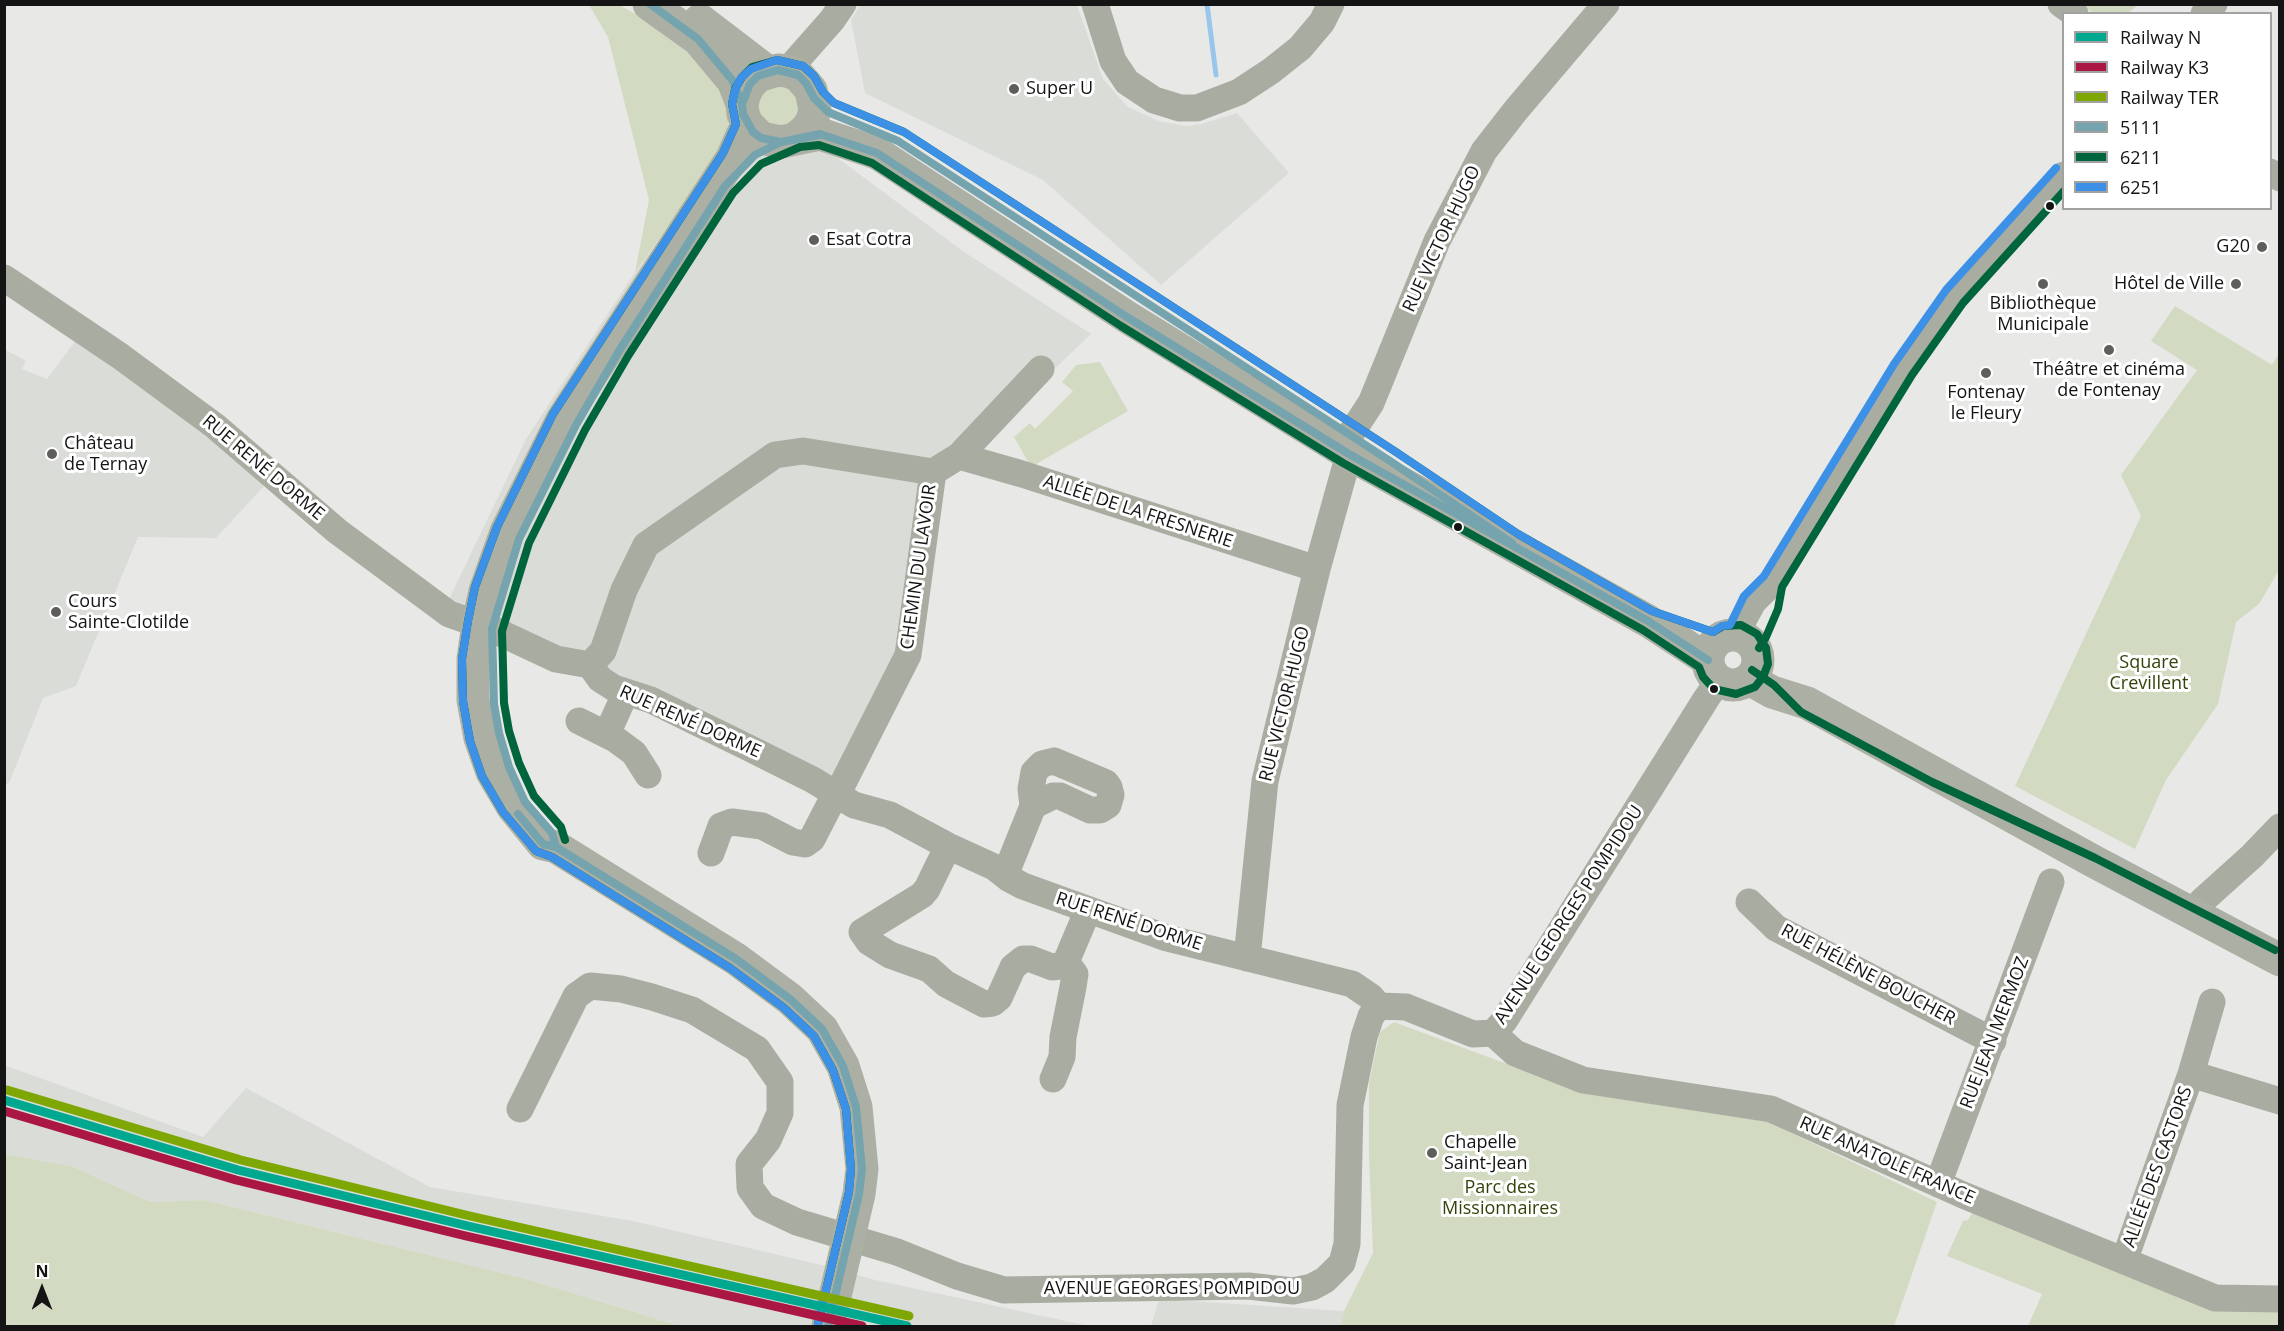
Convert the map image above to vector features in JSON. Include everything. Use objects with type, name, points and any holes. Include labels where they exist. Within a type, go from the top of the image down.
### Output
[{"type":"main road","points":[[650,4],[698,39],[733,81],[745,114],[761,138],[789,140],[820,134],[877,153],[1127,317],[1350,445],[1512,543],[1648,621],[1781,677],[1808,703],[2093,861],[2280,960]]},
{"type":"main road","points":[[681,4],[794,81],[828,112],[898,141],[1350,445]]},
{"type":"main road","points":[[485,626],[485,591],[506,532],[562,420],[732,158],[745,114],[750,84],[758,76],[794,81],[815,110],[812,121],[806,130],[789,140],[755,154],[725,186],[619,351],[576,425],[519,539],[485,626],[473,659],[473,700],[480,738],[492,772],[512,806],[543,844],[556,848],[736,959],[790,999],[822,1029],[843,1066],[856,1107],[862,1169],[859,1194],[831,1312]]},
{"type":"main road","points":[[1937,773],[2100,849],[2280,941]]},
{"type":"street","points":[[1095,4],[1113,62],[1127,81],[1154,100],[1180,108],[1197,108],[1239,92],[1271,71],[1300,48],[1322,22],[1331,4]]},
{"type":"street","name":"RUE VICTOR HUGO","points":[[1247,958],[1264,781],[1286,703],[1317,569],[1350,445],[1371,403],[1437,241],[1484,151],[1606,4]]},
{"type":"street","points":[[794,81],[837,12]]},
{"type":"street","name":"AVENUE GEORGES POMPIDOU","points":[[520,1109],[576,996],[590,986],[642,994],[692,1010],[757,1049],[780,1082],[780,1113],[768,1140],[749,1164],[750,1188],[763,1206],[797,1222],[905,1255],[981,1284],[1004,1290],[1248,1286],[1293,1291],[1312,1287],[1325,1280],[1342,1263],[1347,1244],[1350,1105],[1364,1037],[1371,1016],[1379,1006],[1406,1008],[1473,1034],[1493,1033],[1504,1021],[1706,699],[1734,657],[1757,632],[1768,605],[1772,583],[1903,369],[1955,296],[2062,177]]},
{"type":"street","name":"RUE RENÉ DORME","points":[[4,278],[120,356],[215,426],[337,531],[449,614],[485,626],[556,659],[590,665],[600,679],[614,688],[651,700],[813,780],[854,805],[890,815],[994,867],[1023,886],[1167,938],[1247,958]]},
{"type":"street","name":"CHEMIN DU LAVOIR","points":[[711,853],[722,826],[732,822],[762,826],[793,842],[805,843],[812,839],[837,795],[908,655],[912,612],[933,472],[959,456],[1041,369]]},
{"type":"street","points":[[590,665],[603,651],[624,590],[646,545],[775,455],[803,451],[933,472]]},
{"type":"street","name":"ALLÉE DE LA FRESNERIE","points":[[959,456],[1317,569]]},
{"type":"street","points":[[607,734],[626,692]]},
{"type":"street","points":[[579,721],[607,734],[634,753],[648,775]]},
{"type":"street","points":[[1002,873],[1010,863],[1032,806]]},
{"type":"street","points":[[2202,901],[2280,827]]},
{"type":"street","points":[[948,846],[922,895],[862,932],[869,942],[899,960],[929,969],[945,984],[984,1004],[993,1003],[999,998],[1013,967],[1023,958],[1052,967],[1066,962],[1088,910]]},
{"type":"street","name":"RUE JEAN MERMOZ","points":[[1938,1184],[2051,882]]},
{"type":"street","name":"RUE HÉLÈNE BOUCHER","points":[[1749,902],[1776,928],[1993,1041]]},
{"type":"street","points":[[1247,958],[1352,984],[1379,1006]]},
{"type":"street","points":[[1053,1079],[1062,1057],[1063,1037],[1074,987],[1074,974],[1066,962]]},
{"type":"street","name":"ALLÉE DES CASTORS","points":[[2124,1261],[2191,1074],[2212,1002]]},
{"type":"street","name":"RUE ANATOLE FRANCE","points":[[1493,1033],[1515,1053],[1583,1080],[1771,1109],[1938,1184],[2215,1298],[2280,1299]]},
{"type":"street","name":"ALLÉE DES CASTORS","points":[[2191,1074],[2280,1101]]},
{"type":"shaded area","points":[[861,4],[1077,5],[1103,79],[1128,107],[1159,121],[1186,126],[1237,113],[1289,173],[1161,285],[1043,180],[865,93],[851,20]]},
{"type":"shaded area","points":[[757,98],[964,252],[1091,334],[972,448],[921,502],[904,640],[841,771],[826,777],[449,599],[526,439],[635,272],[725,148]]},
{"type":"shaded area","name":"Cours Sainte-Clotilde","points":[[76,340],[178,410],[264,486],[216,538],[138,537],[76,686],[43,698],[9,783],[5,784],[4,353],[6,350],[26,361],[22,369],[47,379]]},
{"type":"shaded area","points":[[4,1065],[203,1137],[246,1088],[430,1187],[633,1221],[826,1266],[875,1280],[1089,1326],[681,1326],[523,1278],[204,1200],[151,1202],[71,1166],[5,1154]]},
{"type":"shaded area","points":[[1159,1299],[1344,1311],[1341,1326],[1151,1326]]},
{"type":"green space","points":[[589,5],[619,5],[647,20],[708,65],[729,115],[725,148],[635,272],[649,200],[608,37]]},
{"type":"green space","points":[[2079,5],[2138,5],[2129,12],[2092,12]]},
{"type":"green space","points":[[780,81],[803,102],[794,125],[763,127],[753,97]]},
{"type":"green space","name":"Square Crevillent","points":[[2175,306],[2272,365],[2279,353],[2279,570],[2259,604],[2236,622],[2218,704],[2166,780],[2135,849],[2015,786],[2141,516],[2121,475],[2197,370],[2151,341]]},
{"type":"green space","points":[[1100,362],[1128,411],[1031,467],[1014,437],[1030,423],[1035,429],[1073,391],[1062,382],[1076,365]]},
{"type":"green space","name":"Parc des Missionnaires","points":[[1394,1022],[1588,1094],[1768,1122],[1937,1202],[1894,1326],[1341,1326],[1344,1311],[1373,1253],[1369,1083],[1380,1032]]},
{"type":"green space","points":[[5,1154],[71,1166],[151,1202],[204,1200],[523,1278],[681,1326],[5,1326]]},
{"type":"green space","points":[[1972,1213],[2205,1307],[2279,1309],[2279,1326],[2028,1326],[2042,1294],[1947,1256],[1963,1221],[1968,1220]]},
{"type":"waterway","points":[[1207,4],[1216,75]]},
{"type":"rail line","name":"TER","points":[[7,1090],[241,1160],[470,1216],[909,1316]]},
{"type":"rail line","name":"N","points":[[4,1100],[238,1170],[468,1226],[907,1326]]},
{"type":"rail line","name":"K3","points":[[4,1111],[236,1180],[466,1236],[862,1326]]},
{"type":"transit line","name":"5111","points":[[650,4],[698,39],[733,81],[742,104]]},
{"type":"transit line","name":"6211","points":[[565,840],[561,827],[534,796],[519,763],[509,731],[504,703],[502,631],[529,543],[585,430],[628,356],[733,193],[761,164],[800,147],[819,145],[872,163],[1121,326],[1343,463],[1643,630],[1699,667],[1703,677],[1714,689],[1736,694],[1755,687],[1763,677],[1768,664],[1766,648],[1757,634],[1741,625],[1723,626],[1713,632],[1652,611],[1518,534],[904,132],[834,103],[823,92],[814,76],[803,66],[777,60],[752,67],[735,89],[732,104],[736,124],[723,153],[553,414],[497,527],[475,587],[468,621],[462,659],[463,701],[470,741],[482,776],[503,812],[536,851],[552,857],[730,968],[783,1007],[814,1036],[833,1070],[846,1109],[851,1169],[849,1192],[818,1324]]},
{"type":"transit line","name":"6251","points":[[818,1324],[849,1192],[851,1169],[846,1109],[833,1070],[814,1036],[783,1007],[730,968],[552,857],[536,851],[503,812],[482,776],[470,741],[463,701],[462,659],[468,621],[475,587],[497,527],[553,414],[723,153],[736,124],[732,104],[741,78],[751,69],[777,60],[803,66],[814,76],[823,92],[834,103],[904,132],[1518,534],[1652,611],[1713,632],[1722,626],[1730,625],[1744,596],[1764,576],[1894,364],[1946,290],[2056,168]]},
{"type":"transit line","name":"5111","points":[[1512,543],[898,141],[828,112],[814,98],[806,83],[798,75],[778,70],[758,76],[750,84],[742,104],[743,114],[753,132],[761,138],[781,142],[820,134],[877,153],[1127,317],[1349,454],[1648,621],[1708,660]]},
{"type":"transit line","name":"5111","points":[[556,847],[552,833],[525,802],[509,767],[499,733],[494,704],[492,629],[519,539],[576,425],[619,351],[725,186],[755,155],[781,142],[819,135]]},
{"type":"transit line","name":"6211","points":[[1759,648],[1778,609],[1782,587],[1912,375],[1963,303],[2062,193]]},
{"type":"transit line","name":"6211","points":[[1752,670],[1774,685],[1801,712],[1932,782],[2095,858],[2275,950]]},
{"type":"transit line","name":"5111","points":[[518,814],[543,844],[556,847],[736,959],[790,999],[822,1029],[843,1066],[856,1107],[862,1169],[859,1194],[828,1326]]},
{"type":"place","name":"Super U","points":[[1014,89]]},
{"type":"place","name":"Esat Cotra","points":[[814,240]]},
{"type":"place","name":"G20","points":[[2262,247]]},
{"type":"place","name":"Bibliothèque Municipale","points":[[2043,284]]},
{"type":"place","name":"Hôtel de Ville","points":[[2236,284]]},
{"type":"place","name":"Théâtre et cinéma de Fontenay","points":[[2109,350]]},
{"type":"place","name":"Fontenay le Fleury","points":[[1986,373]]},
{"type":"place","name":"Château de Ternay","points":[[52,454]]},
{"type":"place","name":"Cours Sainte-Clotilde","points":[[56,612]]},
{"type":"place","name":"Chapelle Saint-Jean","points":[[1432,1153]]}]
